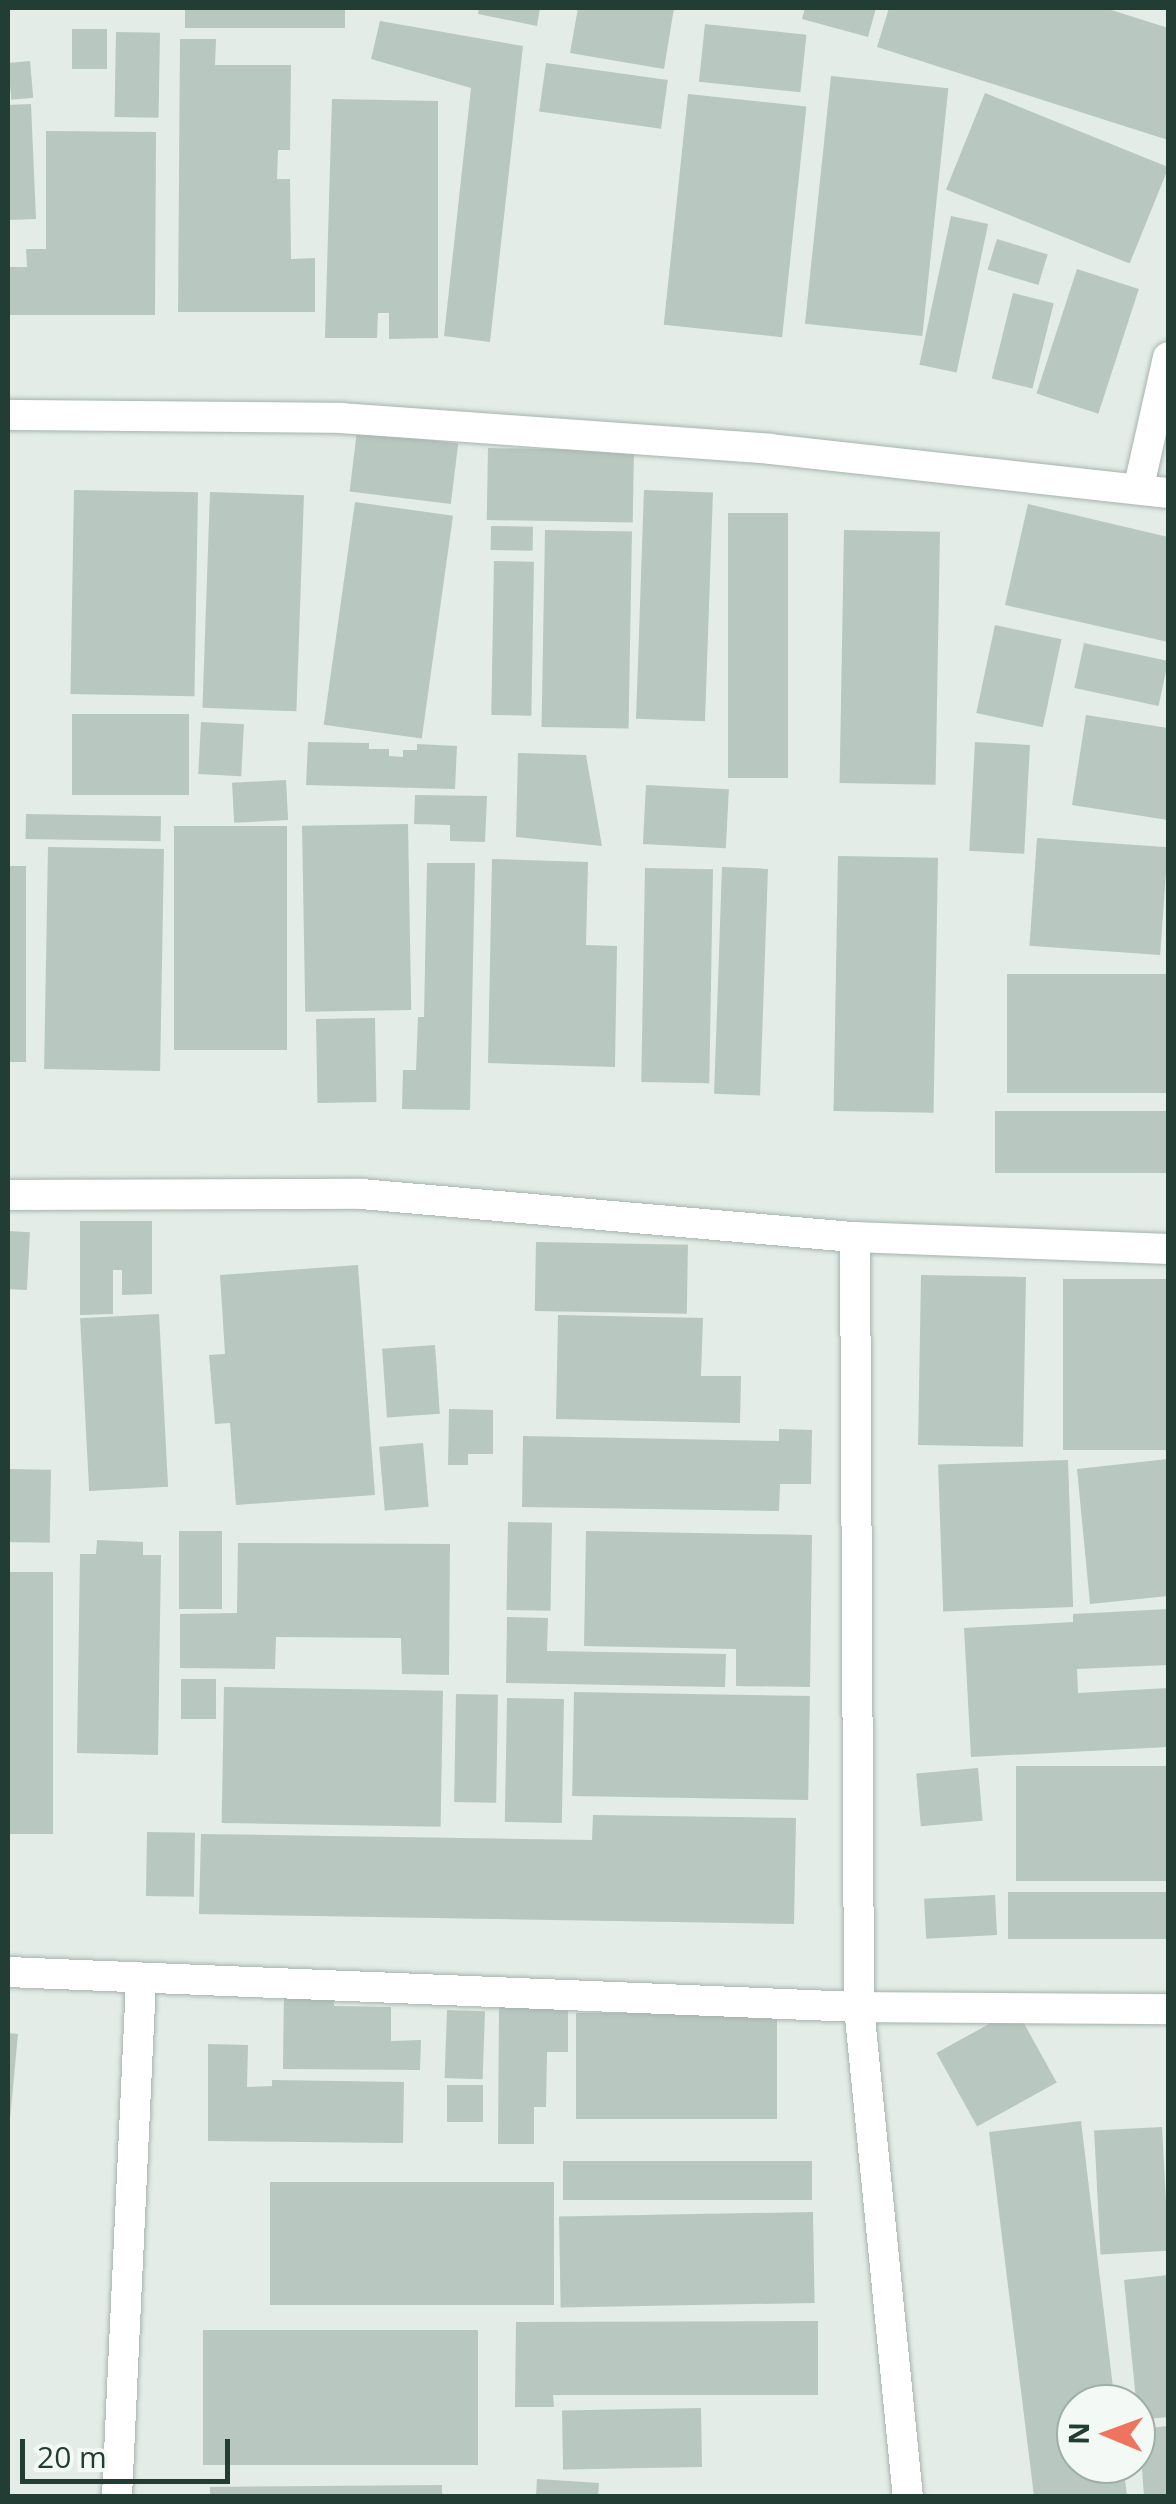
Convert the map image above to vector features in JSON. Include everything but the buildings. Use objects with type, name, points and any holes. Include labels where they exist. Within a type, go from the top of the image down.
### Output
[{"type":"street","points":[[8,416],[341,418],[770,448],[998,477],[1154,490],[1168,357]]},
{"type":"street","points":[[8,1194],[361,1194],[855,1237],[1168,1250]]},
{"type":"street","points":[[855,1237],[859,2007],[908,2496]]},
{"type":"street","points":[[8,1972],[141,1981],[859,2007],[1168,2009]]},
{"type":"street","points":[[118,2496],[141,1981]]}]
